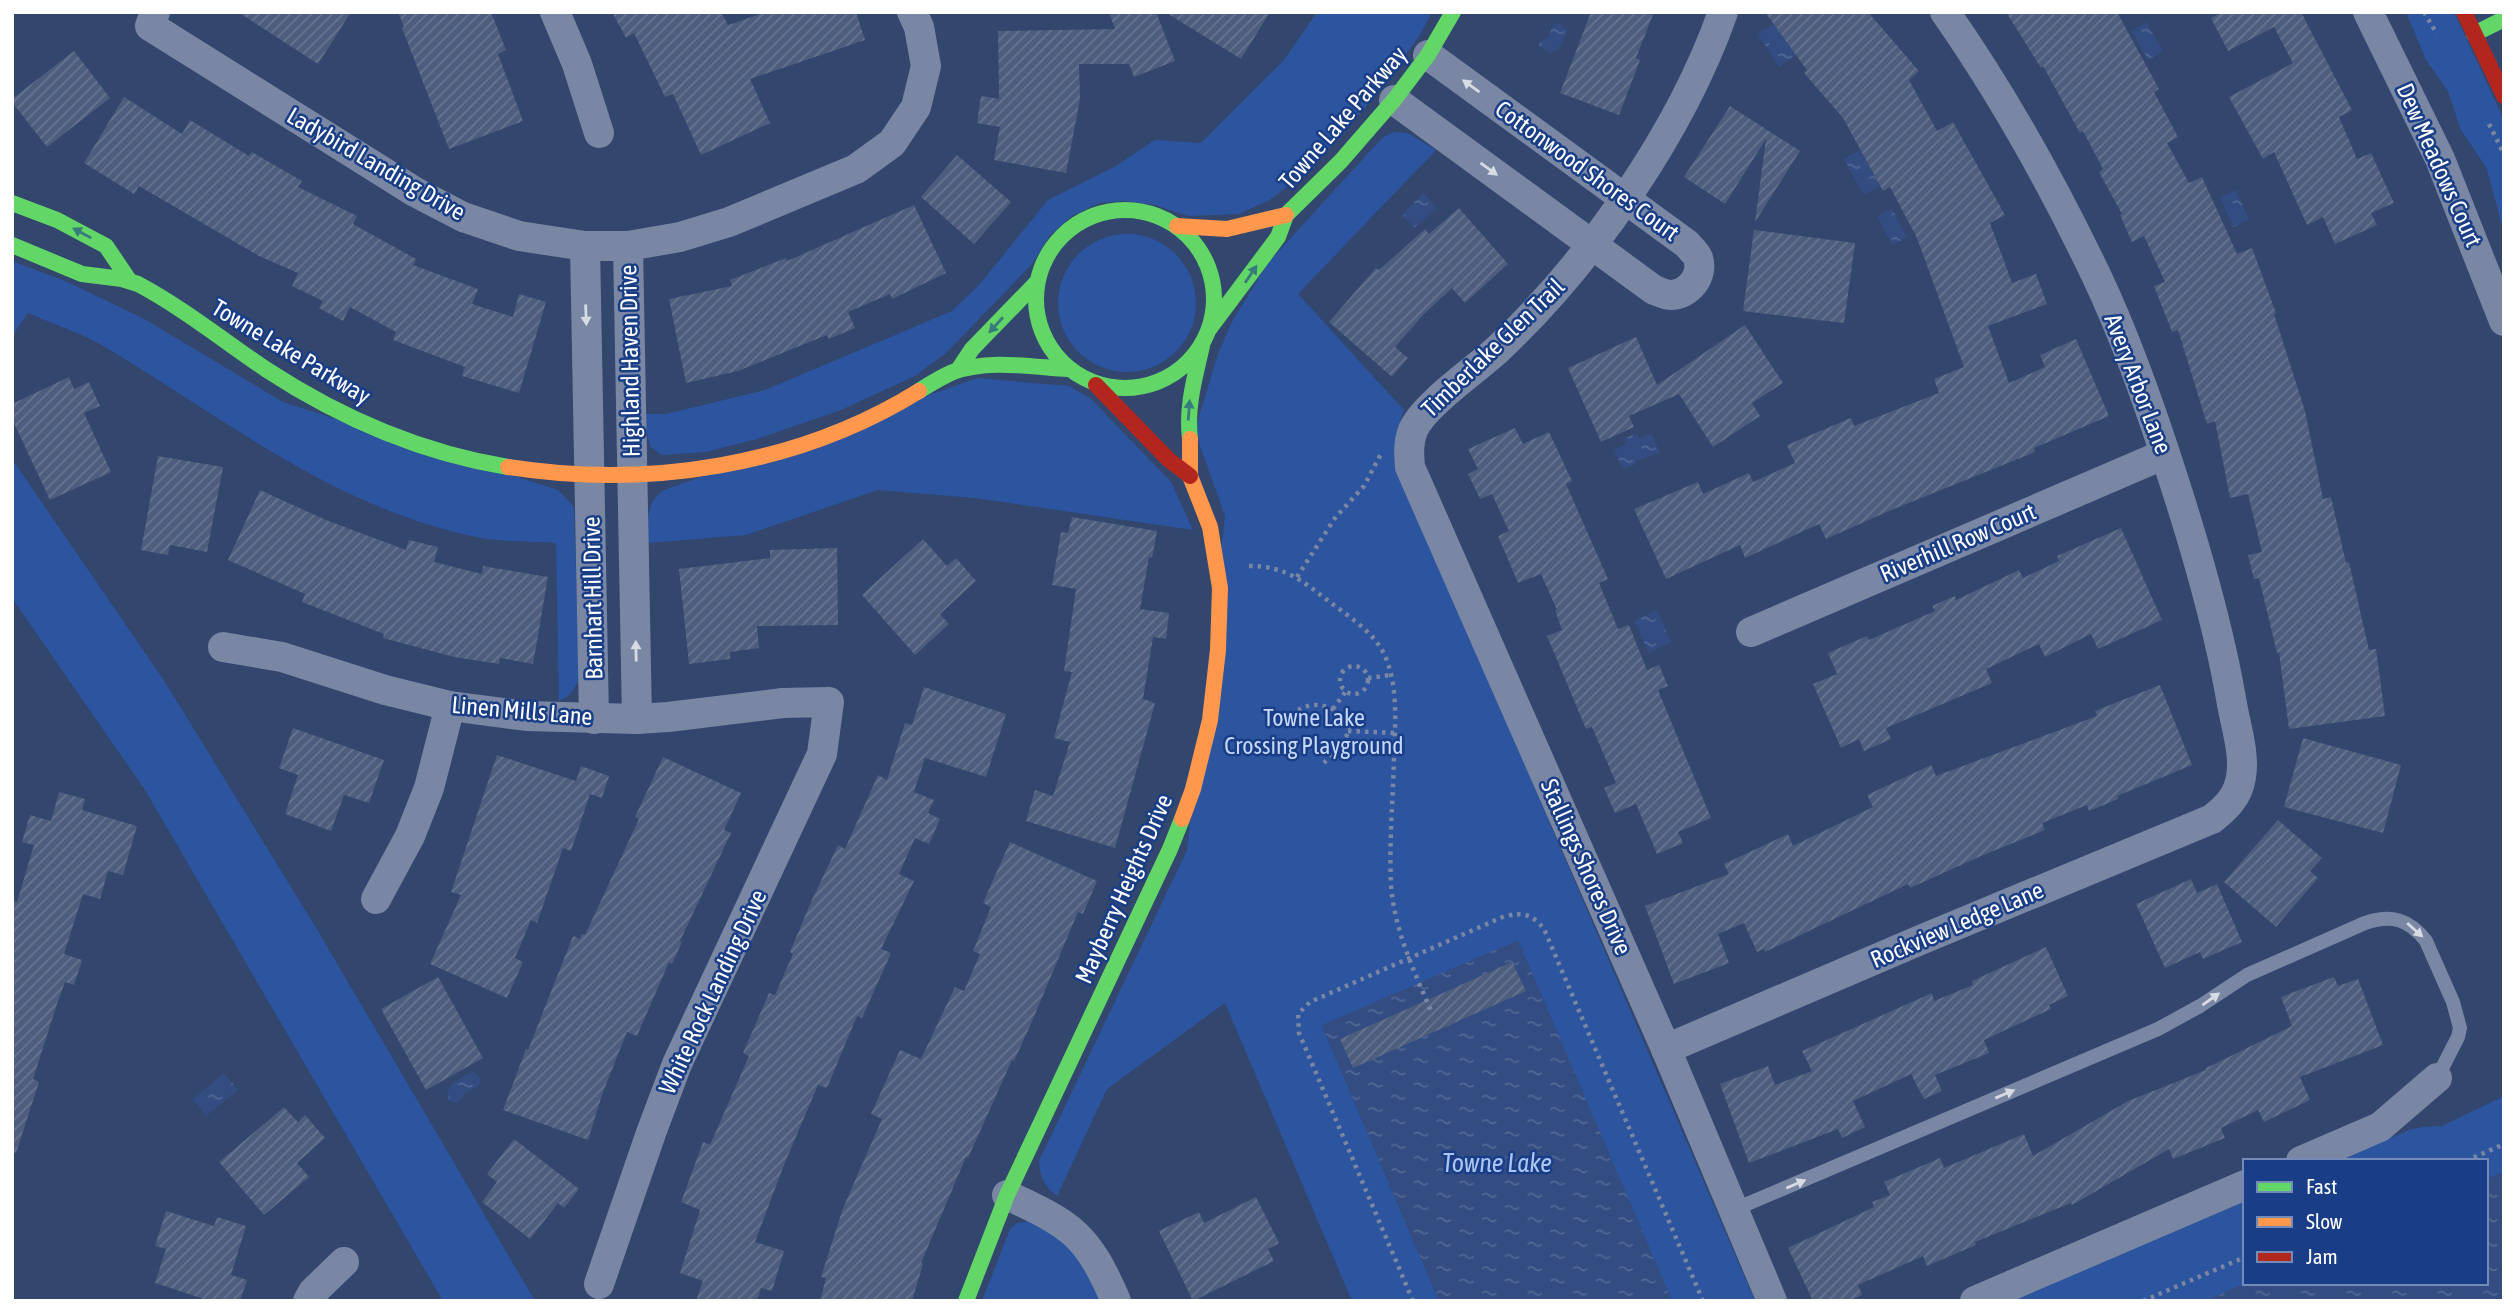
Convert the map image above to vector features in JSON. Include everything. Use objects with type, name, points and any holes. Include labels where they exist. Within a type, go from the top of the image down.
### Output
[{"type":"street","points":[[555,12],[577,64],[599,133]]},
{"type":"street","name":"Ladybird Landing Drive","points":[[153,19],[415,192],[463,217],[519,236],[585,246],[628,246],[680,237],[729,222],[856,169],[892,143],[916,107],[926,65],[919,27],[912,12]]},
{"type":"street","name":"Towne Lake Parkway","points":[[1210,328],[1278,237],[1286,215],[1341,161],[1394,100],[1428,55],[1453,12]]},
{"type":"street","name":"Timberlake Glen Trail","points":[[1412,432],[1421,415],[1520,328],[1591,244],[1654,154],[1687,94],[1723,12]]},
{"type":"street","name":"Avery Arbor Lane","points":[[1945,12],[2032,148],[2097,276],[2136,370],[2203,571],[2228,680],[2241,756],[2242,775],[2238,789]]},
{"type":"street","name":"Dew Meadows Court","points":[[2368,12],[2440,159],[2504,321]]},
{"type":"street","points":[[2465,12],[2504,96]]},
{"type":"street","points":[[2474,33],[2504,19]]},
{"type":"street","name":"Cottonwood Shores Court","points":[[1394,100],[1654,290],[1668,295],[1681,293],[1693,284],[1699,271],[1697,256],[1687,244],[1428,55]]},
{"type":"street","name":"Towne Lake Parkway","points":[[12,203],[57,220],[106,246],[129,280]]},
{"type":"street","points":[[1096,385],[1136,389],[1174,375],[1202,346],[1210,328],[1215,300],[1211,272],[1198,246],[1177,226],[1151,213],[1121,209],[1092,216],[1067,231],[1048,254],[1037,282],[1036,314],[1047,345],[1068,369],[1096,385],[1169,460],[1191,476]]},
{"type":"street","name":"Towne Lake Parkway","points":[[1177,226],[1207,230],[1228,229],[1286,215]]},
{"type":"street","name":"Towne Lake Parkway","points":[[12,245],[89,276],[129,280],[171,304],[297,388],[365,424],[417,445],[473,461],[536,473],[633,477],[698,469],[759,456],[827,434],[895,405],[958,370],[1008,365],[1068,369]]},
{"type":"street","name":"Highland Haven Drive","points":[[585,246],[591,477]]},
{"type":"street","name":"Highland Haven Drive","points":[[628,246],[633,477]]},
{"type":"street","name":"Towne Lake Parkway","points":[[958,370],[972,349],[1037,282]]},
{"type":"street","name":"Mayberry Heights Drive","points":[[966,1301],[1007,1195],[1170,849],[1193,789],[1210,720],[1218,650],[1220,588],[1210,527],[1191,476],[1192,450],[1188,422],[1190,396],[1202,346]]},
{"type":"street","name":"Stallings Shores Drive","points":[[1412,432],[1408,447],[1410,467],[1666,1049],[1772,1301]]},
{"type":"street","name":"Riverhill Row Court","points":[[1751,632],[2165,454]]},
{"type":"street","name":"Barnhart Hill Drive","points":[[591,477],[594,719]]},
{"type":"street","name":"Barnhart Hill Drive","points":[[633,477],[637,719]]},
{"type":"street","name":"Linen Mills Lane","points":[[223,647],[282,657],[385,690],[450,706],[526,716],[637,719],[807,701],[829,702]]},
{"type":"street","name":"White Rock Landing Drive","points":[[599,1284],[677,1064],[822,754],[829,702]]},
{"type":"street","points":[[376,899],[410,836],[429,788],[450,706]]},
{"type":"street","name":"Rockview Ledge Lane","points":[[1666,1049],[2212,819],[2228,807],[2238,789]]},
{"type":"street","points":[[2306,1159],[2380,1127],[2437,1078]]},
{"type":"street","points":[[1975,1301],[2243,1186]]},
{"type":"street","points":[[1007,1195],[1057,1218],[1083,1239],[1101,1266],[1116,1301]]},
{"type":"street","points":[[308,1301],[313,1292],[344,1262]]},
{"type":"lane","points":[[1733,1210],[2158,1029],[2256,971],[2365,923],[2385,917],[2408,923],[2418,930],[2426,941],[2459,1017],[2458,1037],[2437,1078]]},
{"type":"path","points":[[1297,578],[1335,518],[1364,486],[1383,449]]},
{"type":"path","points":[[1250,566],[1279,568],[1297,578],[1354,620],[1375,639],[1383,652],[1391,675],[1395,733],[1391,885],[1394,909],[1431,1011]]},
{"type":"path","points":[[1350,665],[1358,666],[1368,678],[1366,686],[1361,693],[1352,695],[1346,691],[1342,687],[1341,678],[1344,669],[1350,665]]},
{"type":"path","points":[[1368,678],[1391,675]]},
{"type":"path","points":[[1333,709],[1346,691]]},
{"type":"path","points":[[1298,710],[1316,704],[1333,709],[1347,722],[1348,731],[1344,739],[1324,763]]},
{"type":"path","points":[[1348,731],[1395,733]]},
{"type":"path","points":[[1413,1301],[1296,1023],[1297,1014],[1310,1002],[1505,916],[1520,913],[1534,917],[1544,929],[1703,1301]]},
{"type":"path","points":[[2470,1159],[2504,1144]]},
{"type":"path","points":[[2143,1301],[2243,1257]]},
{"type":"green space","points":[[1317,12],[1432,12],[1420,35],[1382,87],[1339,138],[1297,179],[1270,200],[1239,214],[1188,216],[1155,205],[1125,201],[1099,203],[1072,216],[1050,235],[1032,264],[947,352],[915,376],[841,410],[757,439],[706,452],[661,455],[650,446],[643,414],[666,414],[765,390],[952,311],[980,284],[1048,200],[1116,166],[1155,140],[1201,143],[1284,60]]},
{"type":"green space","points":[[2406,12],[2454,12],[2504,120],[2504,232],[2486,167],[2461,130],[2448,91],[2426,60]]},
{"type":"green space","name":"Towne Lake Crossing Playground","points":[[1393,132],[1408,133],[1436,150],[1298,294],[1404,410],[1397,447],[1404,484],[1755,1301],[1672,1301],[1518,941],[1322,1026],[1439,1301],[1352,1301],[1225,1003],[1107,1089],[1057,1196],[1046,1185],[1042,1176],[1039,1161],[1187,850],[1225,516],[1200,446],[1196,426],[1219,351],[1233,320],[1268,263],[1382,138]]},
{"type":"green space","points":[[1127,234],[1153,239],[1176,254],[1191,277],[1196,303],[1191,329],[1176,352],[1153,367],[1127,372],[1101,367],[1078,352],[1063,329],[1058,303],[1063,277],[1078,254],[1101,239]]},
{"type":"green space","points":[[12,261],[70,283],[146,320],[283,402],[558,490],[574,507],[579,678],[572,692],[559,701],[556,543],[481,538],[428,525],[378,506],[285,459],[86,337],[28,313],[12,336]]},
{"type":"green space","points":[[977,378],[1069,386],[1091,399],[1171,482],[1193,530],[975,498],[878,490],[746,535],[647,543],[651,507],[664,490]]},
{"type":"green space","points":[[12,459],[165,682],[318,931],[535,1301],[443,1301],[145,790],[12,598]]},
{"type":"green space","points":[[2504,1096],[2504,1172],[2488,1178],[2488,1159],[2342,1159],[2409,1130],[2442,1126]]},
{"type":"green space","points":[[2243,1202],[2243,1284],[2206,1301],[2011,1301]]},
{"type":"green space","points":[[1032,1221],[1045,1227],[1066,1244],[1082,1264],[1100,1301],[982,1301],[1010,1229],[1017,1223]]},
{"type":"water","points":[[2146,22],[2163,51],[2148,60],[2132,31]]},
{"type":"water","points":[[1560,23],[1567,30],[1559,47],[1550,53],[1539,47],[1554,24]]},
{"type":"water","points":[[1775,23],[1796,55],[1779,67],[1758,34]]},
{"type":"water","points":[[1860,150],[1880,186],[1864,195],[1844,159]]},
{"type":"water","points":[[2236,190],[2249,220],[2233,227],[2220,197]]},
{"type":"water","points":[[1424,193],[1437,208],[1414,228],[1402,214]]},
{"type":"water","points":[[1892,208],[1907,237],[1893,245],[1877,217]]},
{"type":"water","points":[[1636,433],[1639,439],[1651,433],[1660,453],[1635,461],[1636,464],[1623,469],[1614,450],[1626,444],[1624,439]]},
{"type":"water","points":[[1657,610],[1671,642],[1649,653],[1634,621]]},
{"type":"water","name":"Towne Lake","points":[[1518,940],[1672,1301],[1439,1301],[1322,1025]]},
{"type":"water","points":[[472,1071],[480,1078],[479,1086],[467,1092],[458,1103],[449,1101],[447,1093],[452,1084]]},
{"type":"water","points":[[224,1073],[238,1090],[206,1116],[193,1099]]},
{"type":"water","points":[[2504,1172],[2504,1301],[2206,1301],[2243,1284],[2488,1285],[2488,1178]]},
{"type":"building","points":[[238,12],[351,12],[318,64]]},
{"type":"building","points":[[398,12],[491,12],[506,50],[498,54],[523,121],[449,149]]},
{"type":"building","points":[[612,12],[721,12],[728,25],[766,12],[856,12],[865,40],[750,79],[770,123],[701,155],[673,94],[665,97],[634,33],[626,38]]},
{"type":"building","points":[[1109,12],[1156,12],[1175,61],[1134,77],[1129,64],[1079,64],[1080,99],[1066,173],[994,160],[1000,127],[977,123],[981,96],[999,99],[998,31],[1115,29]]},
{"type":"building","points":[[1165,12],[1270,12],[1241,59]]},
{"type":"building","points":[[1591,12],[1654,12],[1636,58],[1640,60],[1619,115],[1560,93]]},
{"type":"building","points":[[1765,12],[1868,12],[1919,71],[1909,80],[1937,131],[1953,122],[2005,215],[1990,223],[2012,283],[2036,274],[2047,304],[1988,326],[2009,383],[2045,367],[2040,355],[2076,339],[2109,416],[2034,448],[2035,452],[1826,539],[1819,524],[1745,558],[1740,545],[1666,579],[1634,509],[1698,482],[1703,494],[1749,473],[1753,482],[1795,463],[1787,445],[1851,418],[1854,426],[1939,393],[1934,379],[1964,367],[1917,238],[1890,187],[1883,191],[1843,118],[1804,73],[1807,70]]},
{"type":"building","points":[[2006,12],[2117,12],[2159,89],[2154,92],[2178,137],[2167,143],[2189,183],[2202,177],[2237,254],[2252,248],[2276,313],[2274,314],[2305,411],[2323,499],[2331,497],[2369,650],[2376,649],[2385,716],[2289,729],[2279,652],[2277,653],[2259,578],[2254,579],[2248,555],[2262,552],[2248,494],[2230,498],[2215,421],[2207,424],[2178,330],[2172,332],[2154,286],[2165,282],[2144,236],[2132,242],[2120,215],[2122,214],[2099,172],[2103,169],[2083,131],[2080,133],[2043,66],[2041,68]]},
{"type":"building","points":[[2222,12],[2301,12],[2352,110],[2339,117],[2357,159],[2371,153],[2394,203],[2371,213],[2377,225],[2335,244],[2323,217],[2307,225],[2274,152],[2263,159],[2229,97],[2293,63],[2274,27],[2228,51],[2211,18]]},
{"type":"building","points":[[74,51],[110,98],[47,147],[12,99]]},
{"type":"building","points":[[124,97],[182,134],[190,120],[249,156],[252,152],[302,181],[298,187],[357,216],[353,224],[416,259],[413,265],[478,289],[472,304],[513,317],[519,294],[546,302],[519,393],[462,376],[465,367],[393,340],[396,332],[350,307],[343,321],[319,308],[323,301],[292,286],[298,273],[259,256],[139,186],[134,194],[84,163]]},
{"type":"building","points":[[1730,106],[1800,151],[1755,222],[1766,139],[1725,204],[1684,177]]},
{"type":"building","points":[[957,155],[1011,202],[974,244],[921,197]]},
{"type":"building","points":[[914,205],[946,273],[892,299],[890,294],[848,312],[855,328],[829,339],[827,335],[738,371],[686,383],[669,299],[732,286],[730,280],[786,258],[787,261]]},
{"type":"building","points":[[1459,208],[1508,264],[1465,303],[1452,288],[1424,314],[1395,347],[1408,358],[1392,377],[1329,322],[1376,268],[1379,270],[1425,229],[1429,234]]},
{"type":"building","points":[[1754,230],[1855,243],[1844,323],[1743,311]]},
{"type":"building","points":[[1745,325],[1783,383],[1752,403],[1760,416],[1713,447],[1679,394],[1629,416],[1634,427],[1601,442],[1568,368],[1636,337],[1657,385]]},
{"type":"building","points":[[69,377],[74,389],[89,382],[100,406],[84,413],[111,472],[50,500],[12,419],[12,404]]},
{"type":"building","points":[[1515,428],[1523,444],[1549,432],[1572,481],[1566,484],[1608,579],[1599,583],[1618,629],[1629,625],[1647,670],[1659,665],[1668,686],[1658,690],[1711,818],[1678,832],[1683,843],[1657,854],[1636,804],[1615,813],[1604,788],[1616,783],[1592,727],[1586,729],[1547,636],[1562,630],[1557,610],[1541,574],[1518,583],[1498,536],[1509,531],[1492,494],[1480,499],[1468,474],[1478,469],[1468,449]]},
{"type":"building","points":[[158,456],[223,467],[207,552],[170,545],[168,555],[141,550]]},
{"type":"building","points":[[260,490],[326,520],[406,550],[409,540],[438,547],[434,562],[482,574],[483,566],[548,577],[533,664],[500,658],[499,664],[454,657],[383,638],[384,634],[302,602],[305,594],[228,560]]},
{"type":"building","points":[[1072,517],[1157,531],[1152,558],[1149,557],[1140,609],[1169,613],[1166,639],[1153,637],[1143,699],[1155,703],[1115,848],[1026,821],[1035,790],[1053,796],[1070,742],[1054,738],[1072,672],[1064,671],[1076,589],[1052,585],[1061,532],[1068,533]]},
{"type":"building","points":[[2121,528],[2162,620],[2098,649],[2091,634],[2045,657],[2039,644],[1986,669],[1992,683],[1886,728],[1891,739],[1864,751],[1859,739],[1841,748],[1813,684],[1837,674],[1828,653],[1867,636],[1869,640],[1935,611],[1932,606],[1955,596],[1956,600],[2019,570],[2023,578],[2059,561],[2057,556]]},
{"type":"building","points":[[923,539],[947,566],[956,558],[976,581],[940,614],[949,624],[915,655],[862,595]]},
{"type":"building","points":[[837,548],[838,625],[757,626],[759,648],[730,652],[730,659],[689,664],[679,569],[770,558],[770,550]]},
{"type":"building","points":[[2160,685],[2192,765],[2117,796],[2118,799],[2089,811],[2087,805],[2042,823],[2045,830],[1910,888],[1908,884],[1765,952],[1764,949],[1757,952],[1744,923],[1718,934],[1729,963],[1674,984],[1645,906],[1729,874],[1724,864],[1788,834],[1793,846],[1873,807],[1867,795],[1931,765],[1936,776],[2097,716],[2095,711]]},
{"type":"building","points":[[924,687],[1006,714],[986,777],[925,758],[914,792],[934,800],[928,813],[940,819],[929,844],[915,838],[899,874],[914,881],[881,949],[891,953],[862,1018],[857,1016],[827,1088],[818,1085],[755,1242],[784,1251],[772,1291],[761,1288],[757,1301],[696,1301],[703,1281],[680,1273],[700,1210],[681,1202],[703,1142],[710,1145],[749,1056],[743,1053],[769,993],[775,995],[810,904],[838,845],[845,849],[878,775],[887,780],[905,723],[912,725]]},
{"type":"building","points":[[293,728],[384,760],[369,803],[344,795],[331,831],[285,814],[298,775],[279,768]]},
{"type":"building","points":[[2303,738],[2401,765],[2383,833],[2284,807]]},
{"type":"building","points":[[497,755],[576,781],[581,766],[609,776],[602,798],[590,794],[571,851],[563,848],[537,923],[531,920],[515,958],[523,962],[507,998],[430,964],[461,895],[451,892]]},
{"type":"building","points":[[663,757],[741,793],[724,830],[731,833],[680,941],[682,942],[672,964],[669,962],[637,1036],[627,1032],[603,1092],[588,1140],[503,1110],[573,936],[580,939],[582,934],[585,935],[639,819],[635,817]]},
{"type":"building","points":[[59,792],[85,799],[82,810],[137,826],[123,875],[108,871],[100,899],[83,894],[64,954],[82,960],[74,985],[65,982],[58,1001],[33,1079],[39,1082],[16,1153],[12,1152],[12,900],[17,902],[34,845],[22,842],[30,815],[51,821]]},
{"type":"building","points":[[2278,820],[2322,858],[2310,871],[2318,878],[2276,927],[2224,882]]},
{"type":"building","points":[[1010,842],[1097,881],[1083,914],[1078,912],[1014,1061],[1012,1060],[968,1158],[966,1157],[921,1263],[923,1264],[912,1301],[820,1301],[826,1278],[821,1277],[843,1208],[882,1119],[871,1114],[900,1050],[921,1059],[955,987],[964,991],[980,954],[973,951],[991,907],[983,903]]},
{"type":"building","points":[[2191,879],[2197,893],[2217,884],[2242,942],[2203,959],[2200,952],[2165,968],[2136,904]]},
{"type":"building","points":[[2046,947],[2068,996],[2049,1005],[2051,1009],[1984,1040],[1989,1053],[1935,1075],[1942,1091],[1924,1099],[1911,1074],[1853,1101],[1865,1127],[1842,1138],[1838,1129],[1749,1163],[1720,1084],[1768,1066],[1775,1085],[1812,1071],[1802,1051],[1932,993],[1934,1001],[1973,985],[1972,981]]},
{"type":"building","points":[[1512,962],[1526,991],[1353,1068],[1340,1039]]},
{"type":"building","points":[[438,977],[483,1058],[426,1090],[381,1009]]},
{"type":"building","points":[[2334,977],[2338,986],[2358,979],[2383,1045],[2300,1077],[2310,1100],[2264,1122],[2258,1110],[2221,1128],[2225,1138],[2173,1159],[2169,1149],[2072,1205],[2071,1203],[1975,1242],[1976,1245],[1927,1266],[1923,1256],[1858,1285],[1862,1295],[1849,1301],[1813,1301],[1788,1248],[1874,1207],[1872,1202],[1890,1195],[1884,1182],[1940,1158],[1944,1168],[2024,1134],[2033,1156],[2128,1101],[2206,1070],[2292,1026],[2281,997]]},
{"type":"building","points":[[284,1107],[298,1122],[305,1115],[325,1138],[297,1163],[309,1177],[264,1215],[219,1162]]},
{"type":"building","points":[[514,1139],[579,1189],[564,1208],[558,1203],[530,1239],[482,1202],[497,1182],[487,1174]]},
{"type":"building","points":[[1256,1197],[1279,1243],[1268,1249],[1274,1261],[1193,1301],[1159,1231],[1199,1212],[1204,1223]]},
{"type":"building","points":[[166,1211],[214,1226],[217,1217],[246,1226],[231,1275],[247,1280],[240,1301],[210,1301],[155,1283],[166,1249],[155,1246]]},
{"type":"traffic: fast","points":[[1210,328],[1278,237],[1286,215],[1341,161],[1394,100],[1428,55],[1453,12]]},
{"type":"traffic: fast","points":[[2474,34],[2504,19]]},
{"type":"traffic: fast","points":[[12,203],[57,220],[106,246],[129,280]]},
{"type":"traffic: fast","points":[[1125,210],[1159,217],[1188,236],[1207,265],[1214,299],[1207,333],[1188,362],[1159,381],[1125,388],[1091,381],[1062,362],[1043,333],[1036,299],[1043,265],[1062,236],[1091,217],[1125,210]]},
{"type":"traffic: fast","points":[[12,245],[82,274],[122,279],[138,284],[294,387],[352,418],[444,453],[508,467]]},
{"type":"traffic: fast","points":[[958,370],[972,349],[1037,282]]},
{"type":"traffic: fast","points":[[1190,439],[1190,404],[1202,346]]},
{"type":"traffic: fast","points":[[919,391],[940,378],[967,368],[1010,365],[1068,369]]},
{"type":"traffic: fast","points":[[966,1301],[1007,1195],[1182,819]]},
{"type":"traffic: slow","points":[[1177,226],[1227,229],[1286,215]]},
{"type":"traffic: slow","points":[[508,467],[614,475],[720,465],[772,454],[823,438],[872,417],[919,391]]},
{"type":"traffic: slow","points":[[1182,819],[1193,789],[1210,720],[1218,650],[1220,588],[1210,527],[1190,476],[1190,439]]},
{"type":"traffic: jam","points":[[2464,12],[2504,96]]},
{"type":"traffic: jam","points":[[1096,385],[1169,460],[1190,476]]}]
